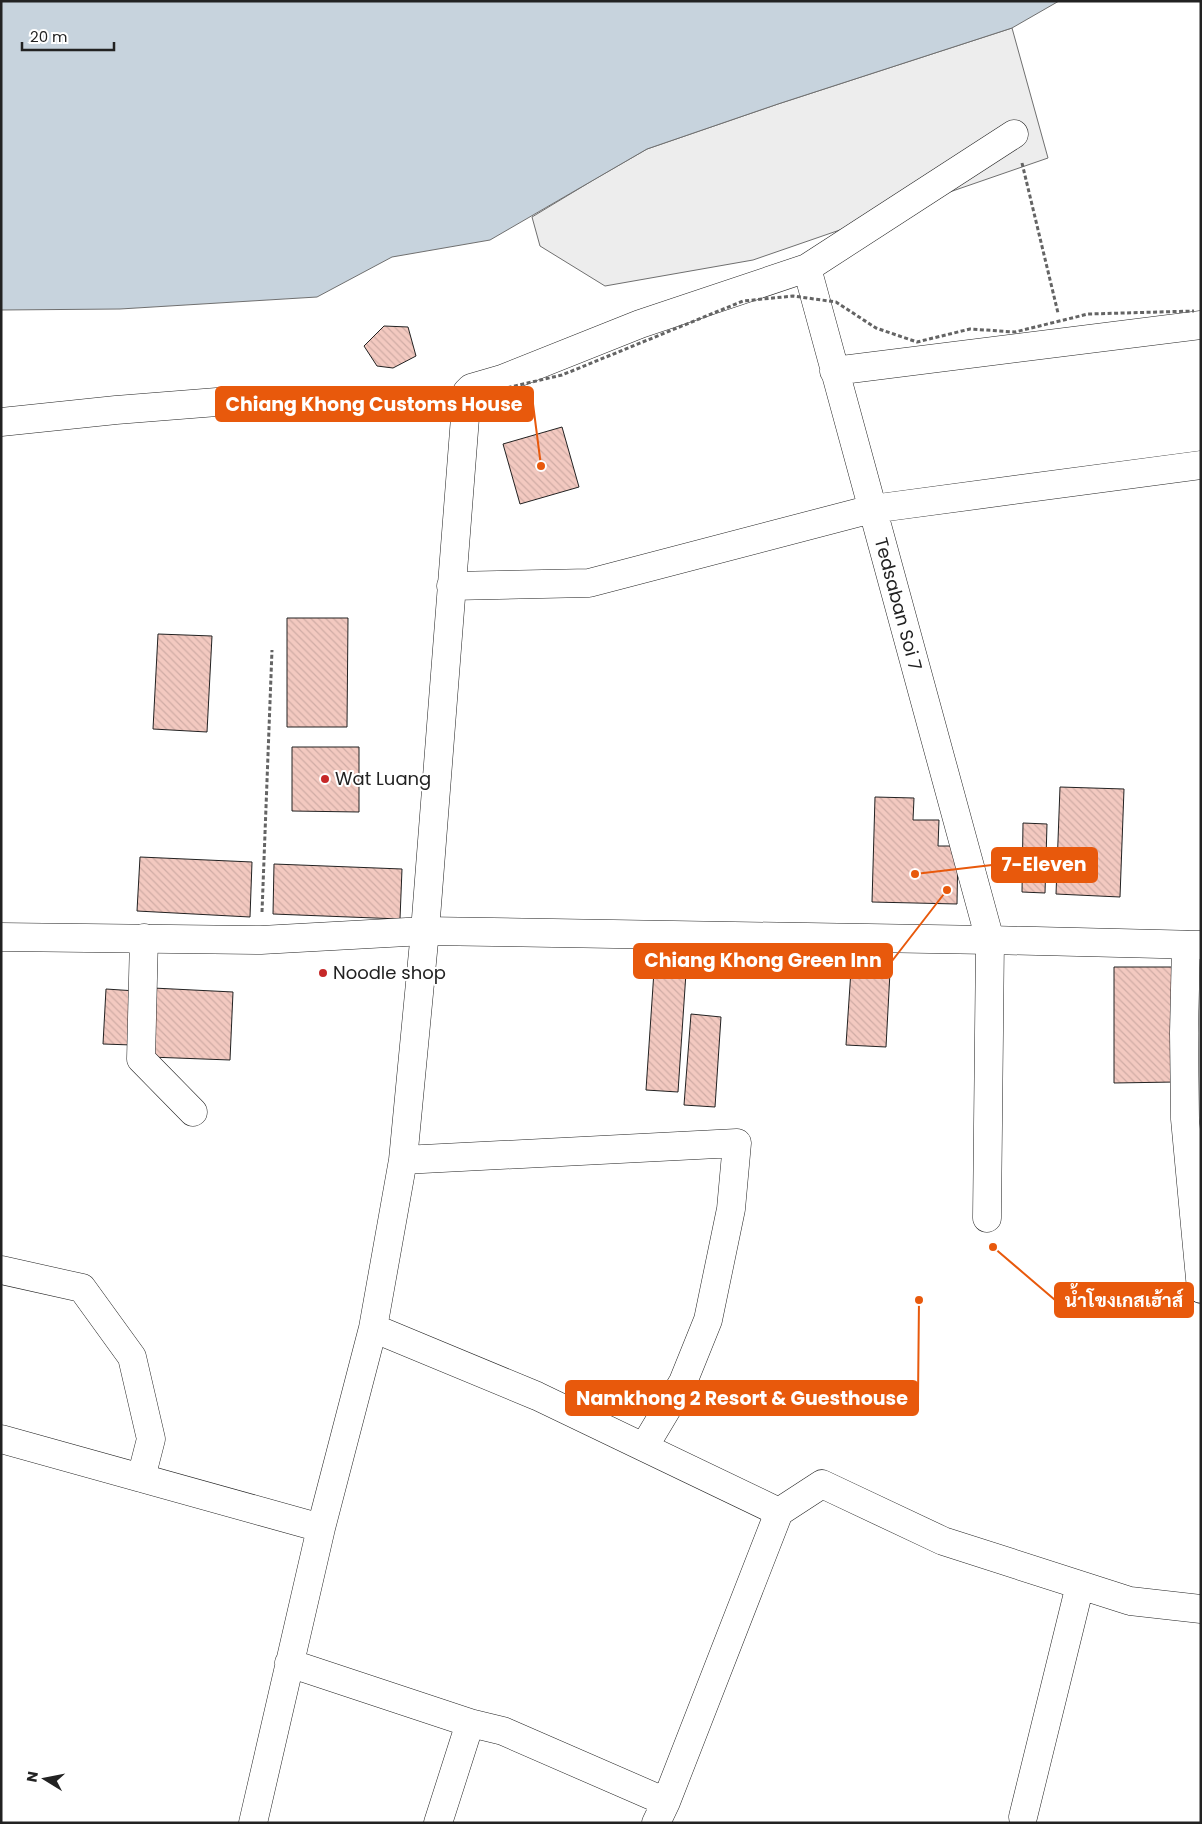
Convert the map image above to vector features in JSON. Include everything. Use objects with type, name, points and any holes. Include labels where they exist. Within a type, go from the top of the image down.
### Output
[{"type":"street","points":[[253,1823],[321,1528],[373,1328],[403,1160],[425,931],[451,586],[471,401],[467,392],[471,388],[502,379],[640,324],[806,268],[1014,134]]},
{"type":"street","name":"Tedsaban Soi 7","points":[[806,268],[990,940],[988,1218]]},
{"type":"street","points":[[834,372],[1065,342],[1198,318]]},
{"type":"street","points":[[1,422],[217,402],[471,401]]},
{"type":"street","points":[[451,586],[589,583],[872,509],[1201,466]]},
{"type":"street","points":[[1,937],[261,940],[425,931],[1194,945],[1184,1033],[1185,1119],[1201,1289]]},
{"type":"street","points":[[144,938],[141,1059],[194,1112]]},
{"type":"street","points":[[403,1160],[737,1143],[731,1209],[708,1320],[683,1382],[644,1447]]},
{"type":"street","points":[[1,1270],[82,1288],[132,1357],[151,1440],[141,1478]]},
{"type":"street","points":[[373,1328],[537,1396],[779,1512]]},
{"type":"street","points":[[1,1439],[321,1528]]},
{"type":"street","points":[[289,1663],[470,1723],[503,1731],[661,1812],[779,1512],[822,1484],[943,1541],[1130,1601],[1201,1609]]},
{"type":"street","points":[[1023,1817],[1080,1585]]},
{"type":"street","points":[[438,1823],[470,1723]]},
{"type":"path","points":[[1014,134],[1065,342]]},
{"type":"path","points":[[471,401],[562,375],[743,301],[793,296],[836,302],[876,328],[917,342],[970,328],[1015,332],[1088,314],[1198,318]]},
{"type":"path","points":[[261,940],[272,650]]},
{"type":"shaded area","points":[[1,1],[1059,1],[1012,28],[647,149],[490,240],[392,257],[317,297],[120,309],[1,310]]},
{"type":"shaded area","points":[[1012,28],[1048,158],[753,260],[605,286],[540,246],[532,217],[647,149]]},
{"type":"building","points":[[384,326],[408,327],[416,356],[393,368],[377,366],[364,346]]},
{"type":"building","points":[[562,427],[579,487],[520,504],[503,444]]},
{"type":"building","points":[[287,618],[348,618],[347,727],[287,727]]},
{"type":"building","points":[[158,634],[212,636],[207,732],[153,729]]},
{"type":"building","name":"Wat Luang","points":[[292,747],[359,747],[359,812],[292,811]]},
{"type":"building","points":[[1060,787],[1124,789],[1120,897],[1056,894]]},
{"type":"building","points":[[875,797],[914,798],[913,820],[939,820],[938,846],[958,846],[957,904],[872,902]]},
{"type":"building","points":[[1023,823],[1047,824],[1045,893],[1022,892]]},
{"type":"building","points":[[140,857],[252,862],[250,917],[137,911]]},
{"type":"building","points":[[274,864],[402,869],[400,919],[273,914]]},
{"type":"building","points":[[655,956],[687,958],[678,1092],[646,1090]]},
{"type":"building","points":[[1114,967],[1175,967],[1175,1082],[1114,1083]]},
{"type":"building","points":[[851,970],[890,972],[886,1047],[846,1045]]},
{"type":"building","points":[[153,988],[233,992],[230,1060],[150,1057]]},
{"type":"building","points":[[106,989],[136,991],[132,1045],[103,1044]]},
{"type":"building","points":[[691,1014],[721,1017],[715,1107],[684,1105]]},
{"type":"place","name":"Chiang Khong Customs House","points":[[541,466]]},
{"type":"place","name":"Wat Luang","points":[[325,779]]},
{"type":"place","name":"7-Eleven","points":[[915,874]]},
{"type":"place","name":"Chiang Khong Green Inn","points":[[947,890]]},
{"type":"place","name":"Noodle shop","points":[[323,973]]},
{"type":"place","name":"น้ำโขงเกสเฮ้าส์","points":[[993,1247]]},
{"type":"place","name":"Namkhong 2 Resort & Guesthouse","points":[[919,1300]]}]
